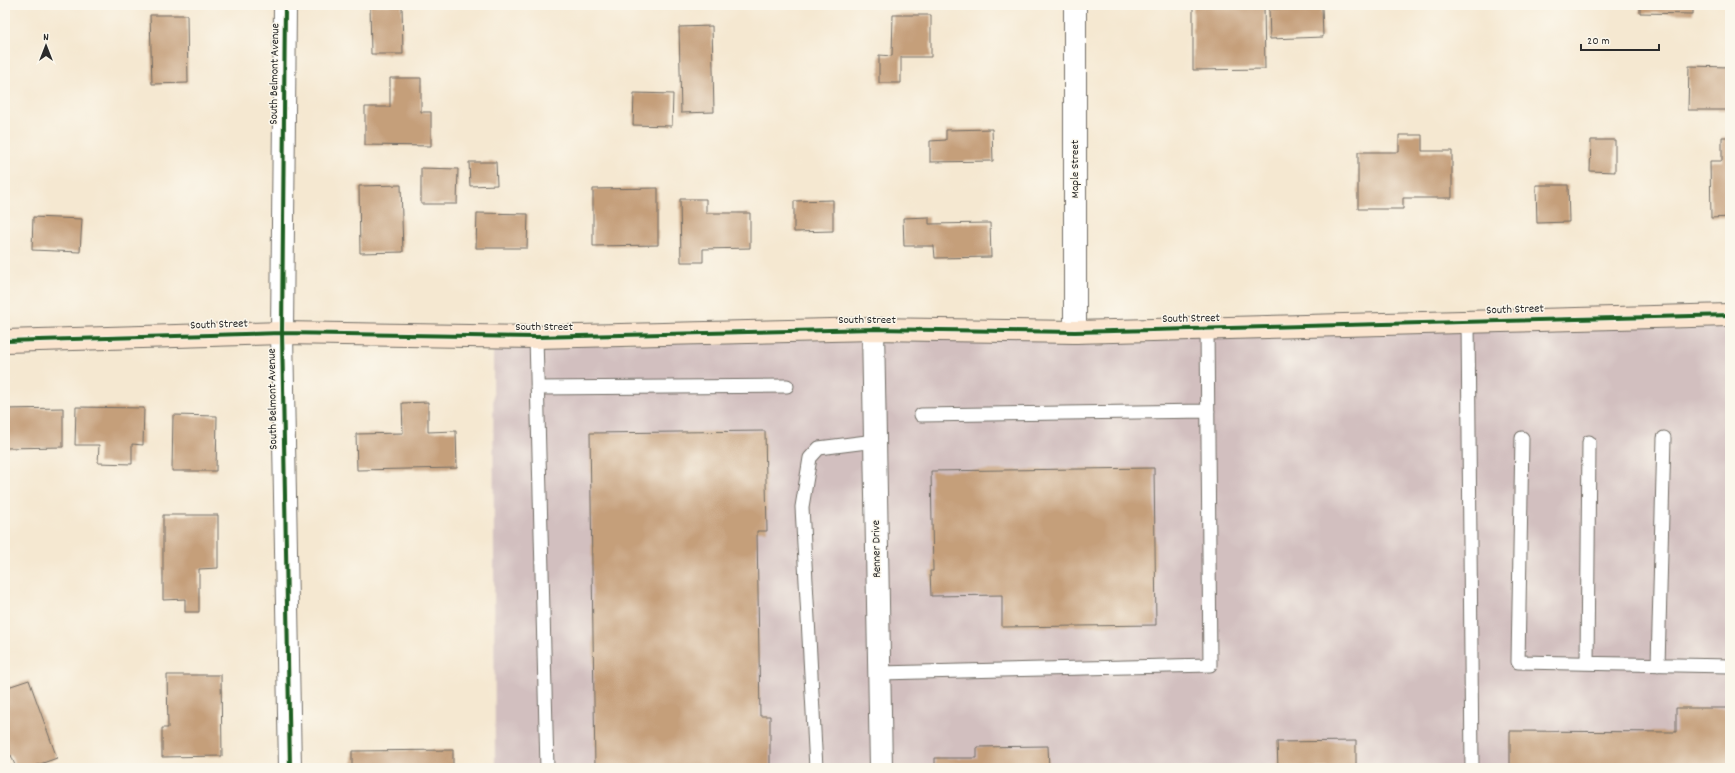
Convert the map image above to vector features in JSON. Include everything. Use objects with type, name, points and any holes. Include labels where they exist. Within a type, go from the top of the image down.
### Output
[{"type":"street","name":"South Belmont Avenue","points":[[285,5],[282,333],[290,768]]},
{"type":"street","name":"Maple Street","points":[[1074,332],[1075,5]]},
{"type":"street","name":"South Street","points":[[5,342],[282,333],[536,337],[873,330],[1074,332],[1730,315]]},
{"type":"street","name":"Renner Drive","points":[[873,330],[881,768]]},
{"type":"lane","points":[[1468,322],[1472,768]]},
{"type":"lane","points":[[880,673],[1210,665],[1207,329]]},
{"type":"lane","points":[[536,337],[547,768]]},
{"type":"lane","points":[[538,388],[787,386]]},
{"type":"lane","points":[[922,415],[1208,411]]},
{"type":"lane","points":[[1522,438],[1518,662],[1730,666]]},
{"type":"lane","points":[[1658,665],[1664,438]]},
{"type":"lane","points":[[816,768],[802,507],[810,458],[819,448],[875,441]]},
{"type":"lane","points":[[1587,663],[1589,442]]},
{"type":"shaded area","points":[[1730,320],[1730,768],[495,768],[493,345]]},
{"type":"building","points":[[370,5],[402,5],[403,54],[371,54]]},
{"type":"building","points":[[1193,5],[1264,5],[1265,69],[1193,70]]},
{"type":"building","points":[[1640,5],[1693,5],[1693,14],[1640,13]]},
{"type":"building","points":[[1322,7],[1323,37],[1270,39],[1269,9]]},
{"type":"building","points":[[150,15],[187,15],[188,83],[152,84]]},
{"type":"building","points":[[893,15],[931,15],[931,57],[901,57],[901,83],[879,83],[879,55],[892,56]]},
{"type":"building","points":[[712,26],[714,112],[681,113],[679,27]]},
{"type":"building","points":[[1689,66],[1730,67],[1730,110],[1688,110]]},
{"type":"building","points":[[390,78],[421,78],[421,112],[431,112],[431,146],[365,145],[365,107],[390,107]]},
{"type":"building","points":[[634,93],[673,94],[672,126],[633,125]]},
{"type":"building","points":[[992,129],[993,161],[930,162],[930,141],[946,140],[946,130]]},
{"type":"building","points":[[1399,135],[1422,135],[1422,151],[1452,151],[1452,198],[1403,198],[1403,209],[1358,209],[1358,152],[1399,152]]},
{"type":"building","points":[[1722,137],[1730,137],[1730,217],[1711,218],[1710,161],[1722,161]]},
{"type":"building","points":[[1591,140],[1615,140],[1615,172],[1590,171]]},
{"type":"building","points":[[469,162],[496,162],[497,185],[470,186]]},
{"type":"building","points":[[421,168],[458,169],[457,204],[421,204]]},
{"type":"building","points":[[401,185],[403,252],[360,253],[359,186]]},
{"type":"building","points":[[1536,185],[1568,185],[1569,222],[1537,223]]},
{"type":"building","points":[[658,188],[658,245],[593,246],[593,189]]},
{"type":"building","points":[[680,199],[706,199],[706,213],[750,213],[750,248],[703,249],[703,262],[681,262]]},
{"type":"building","points":[[833,200],[833,231],[794,232],[794,201]]},
{"type":"building","points":[[477,213],[528,214],[527,248],[476,248]]},
{"type":"building","points":[[33,217],[82,219],[80,252],[32,250]]},
{"type":"building","points":[[929,217],[929,224],[990,223],[991,257],[935,258],[934,246],[904,246],[903,218]]},
{"type":"building","points":[[428,402],[428,432],[456,431],[457,468],[357,470],[356,434],[403,433],[402,403]]},
{"type":"building","points":[[76,407],[144,408],[143,445],[132,444],[132,464],[98,463],[99,445],[75,445]]},
{"type":"building","points":[[63,408],[63,447],[5,448],[5,409]]},
{"type":"building","points":[[173,415],[217,416],[216,471],[172,471]]},
{"type":"building","points":[[765,431],[767,531],[757,531],[760,716],[770,716],[770,768],[595,768],[590,433]]},
{"type":"building","points":[[1154,468],[1156,625],[1002,627],[1002,595],[931,596],[930,571],[933,571],[931,471]]},
{"type":"building","points":[[163,515],[218,515],[218,568],[199,569],[199,612],[185,612],[185,599],[163,600]]},
{"type":"building","points":[[167,675],[221,675],[222,756],[162,757],[162,728],[168,728]]},
{"type":"building","points":[[29,680],[57,758],[29,768],[16,768],[11,755],[5,757],[5,688]]},
{"type":"building","points":[[1676,708],[1730,708],[1730,768],[1510,768],[1510,731],[1676,732]]},
{"type":"building","points":[[1356,741],[1356,768],[1278,768],[1277,742]]},
{"type":"building","points":[[1048,746],[1049,768],[935,768],[935,758],[977,758],[977,747]]},
{"type":"building","points":[[453,750],[453,768],[352,768],[352,751]]},
{"type":"cycle path","points":[[285,5],[282,333],[290,768]]},
{"type":"cycle path","points":[[5,341],[282,333],[536,337],[873,329],[1075,332],[1730,315]]}]
